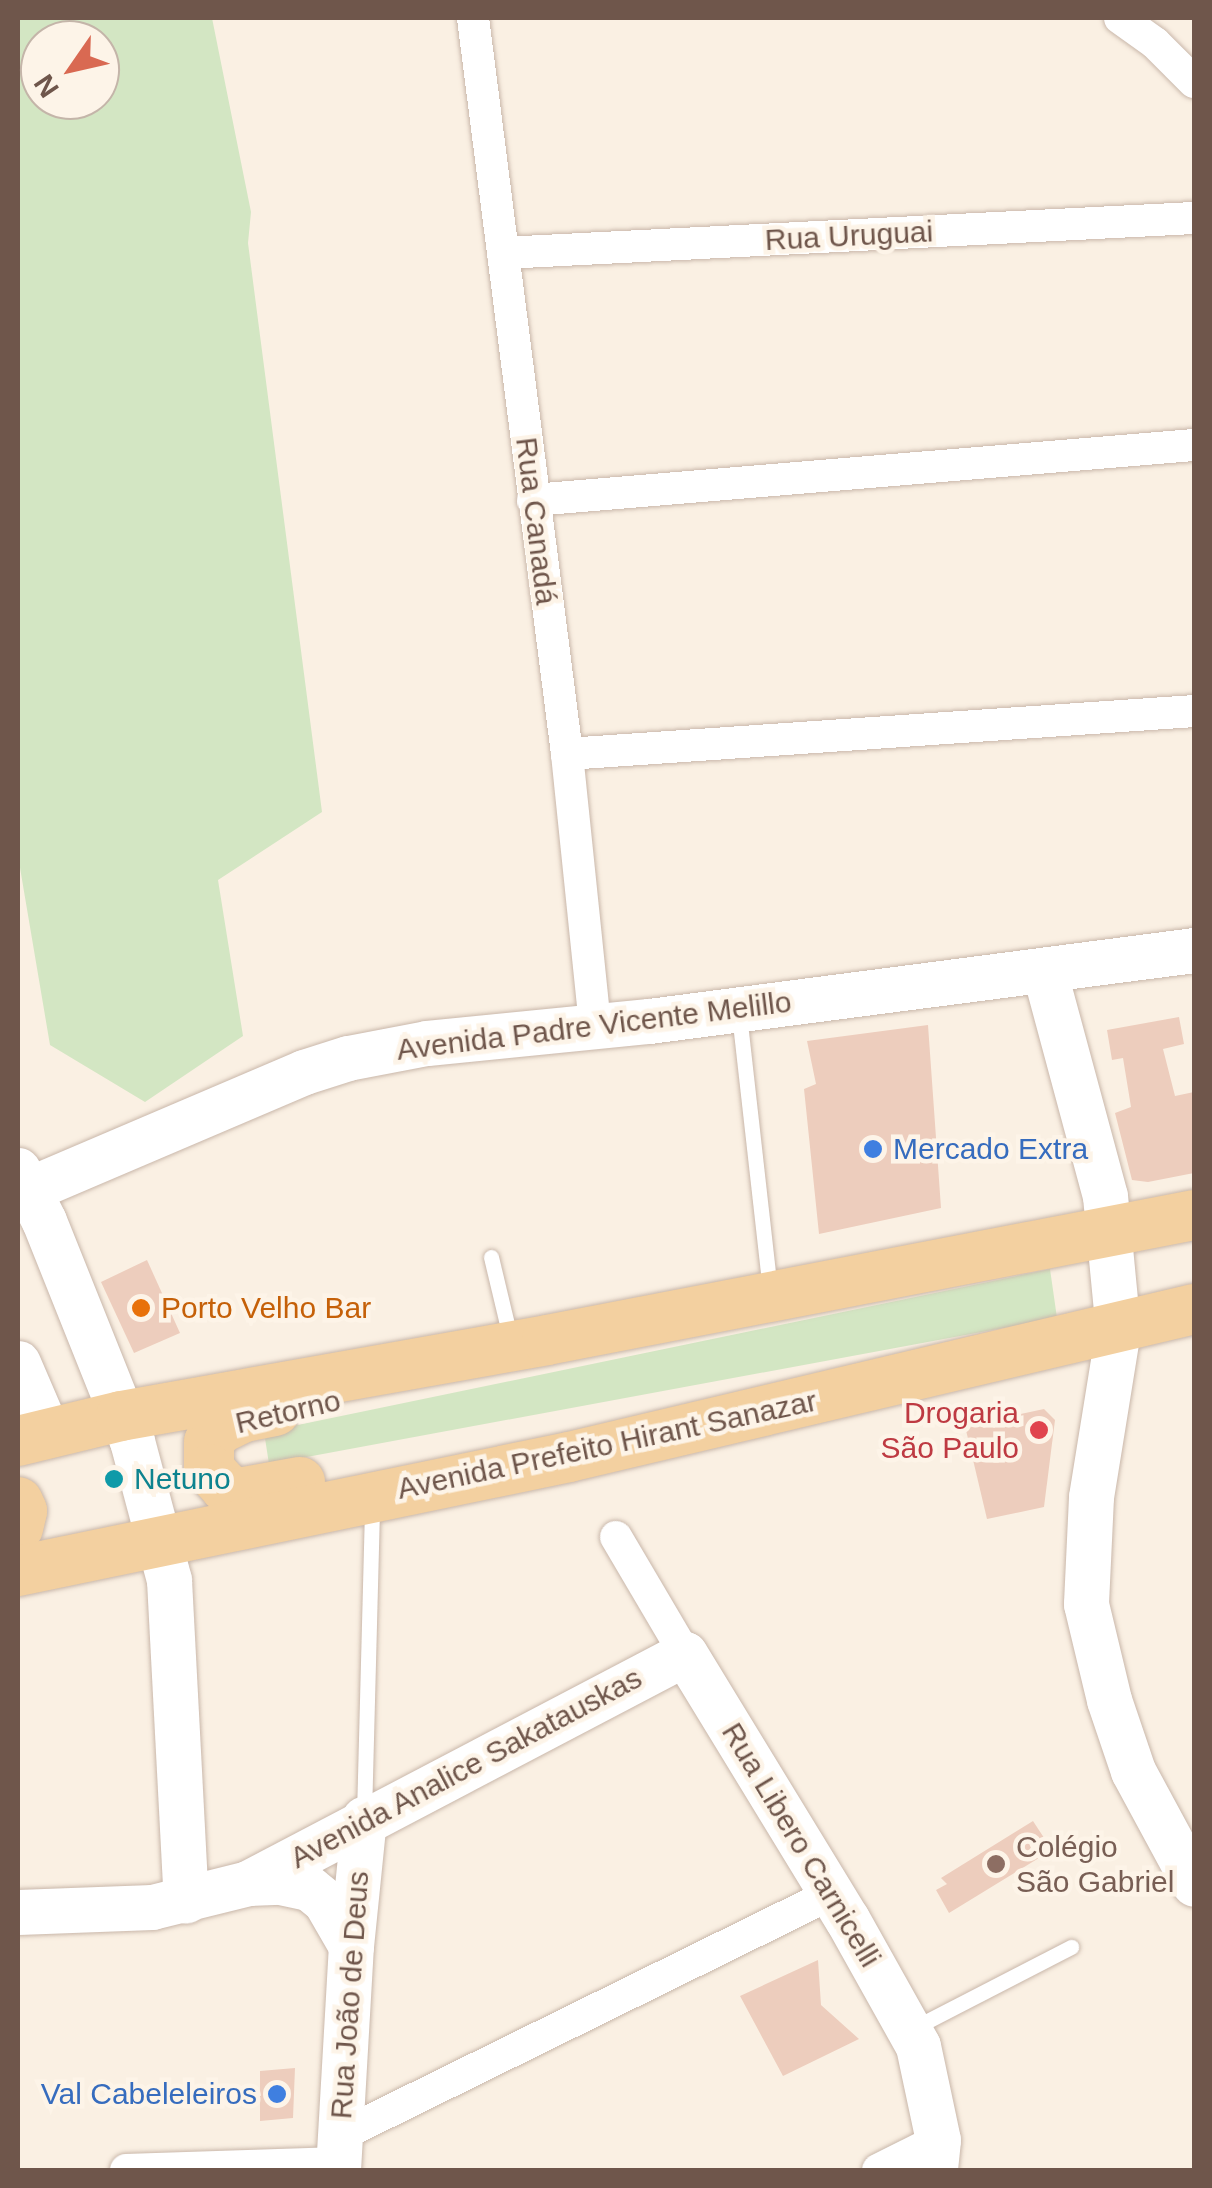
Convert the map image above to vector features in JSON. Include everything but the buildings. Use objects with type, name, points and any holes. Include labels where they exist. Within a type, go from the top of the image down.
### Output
[{"type":"main road","name":"Avenida Padre Vicente Melillo","points":[[22,1184],[348,1058],[427,1043],[738,1010],[1194,950]]},
{"type":"main road","points":[[1044,970],[1110,1230],[1118,1330],[1091,1497],[1086,1604],[1109,1700],[1133,1771],[1194,1884]]},
{"type":"main road","points":[[22,1184],[126,1428],[169,1580],[186,1901]]},
{"type":"main road","points":[[18,1363],[33,1437],[126,1428],[496,1349],[1194,1214]]},
{"type":"main road","name":"Avenida Prefeito Hirant Sanazar","points":[[18,1572],[156,1526],[372,1496],[462,1479],[1118,1330],[1194,1309]]},
{"type":"main road","name":"Retorno","points":[[462,1479],[416,1462],[238,1492],[225,1487],[209,1469],[208,1442],[218,1429],[244,1417],[433,1382],[496,1349]]},
{"type":"main road","points":[[18,1502],[22,1511],[18,1528]]},
{"type":"main road","name":"Avenida Analice Sakatauskas","points":[[18,1912],[133,1908],[186,1901],[248,1883],[685,1654]]},
{"type":"main road","name":"Rua Libero Carnicelli","points":[[685,1654],[910,2030],[928,2086],[936,2155]]},
{"type":"main road","name":"Rua João de Deus","points":[[339,2157],[350,1946],[364,1820]]},
{"type":"main road","name":"Avenida Analice Sakatauskas","points":[[248,1883],[280,1882],[309,1888],[325,1901],[350,1946]]},
{"type":"street","name":"Rua Canadá","points":[[473,18],[596,1024]]},
{"type":"street","points":[[1120,18],[1155,43],[1194,82]]},
{"type":"street","name":"Rua Uruguai","points":[[503,254],[1194,218]]},
{"type":"street","points":[[534,500],[1194,445]]},
{"type":"street","points":[[566,754],[1194,711]]},
{"type":"street","name":"Rua Libero Carnicelli","points":[[616,1537],[685,1654]]},
{"type":"street","points":[[126,2170],[339,2157],[831,1894]]},
{"type":"street","points":[[878,2170],[936,2155]]},
{"type":"lane","points":[[738,1010],[771,1298]]},
{"type":"lane","points":[[492,1257],[496,1349]]},
{"type":"lane","points":[[364,1820],[372,1496]]},
{"type":"lane","points":[[910,2030],[1072,1947]]},
{"type":"green space","points":[[18,18],[212,18],[251,212],[248,243],[322,812],[218,880],[243,1036],[145,1102],[50,1045],[18,856]]},
{"type":"green space","points":[[1050,1269],[1057,1318],[269,1464],[264,1432]]},
{"type":"place","name":"Mercado Extra","points":[[873,1149]]},
{"type":"place","name":"Porto Velho Bar","points":[[141,1308]]},
{"type":"place","name":"Drogaria São Paulo","points":[[1039,1430]]},
{"type":"place","name":"Netuno","points":[[114,1479]]},
{"type":"place","name":"Colégio São Gabriel","points":[[996,1864]]},
{"type":"place","name":"Val Cabeleleiros","points":[[277,2094]]}]
